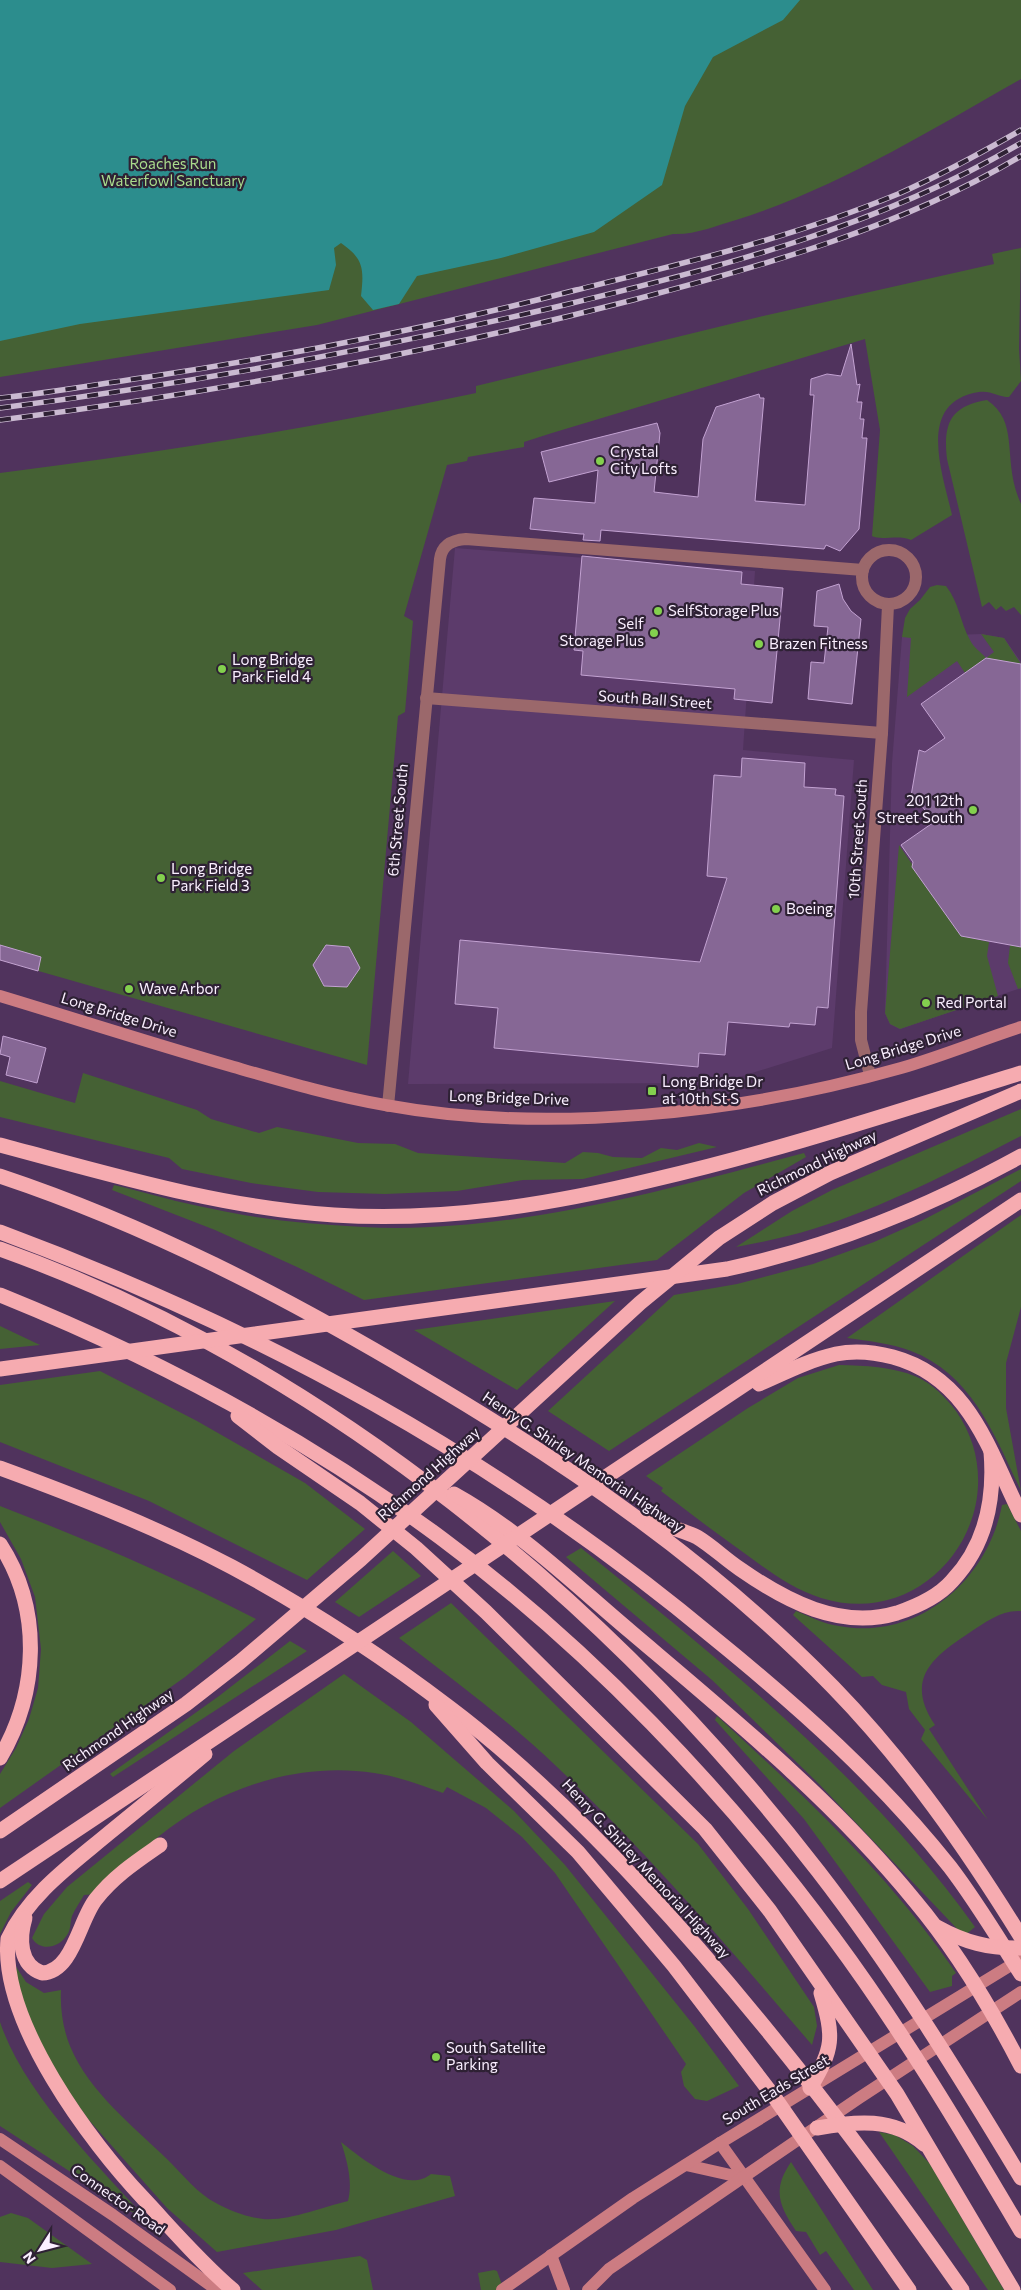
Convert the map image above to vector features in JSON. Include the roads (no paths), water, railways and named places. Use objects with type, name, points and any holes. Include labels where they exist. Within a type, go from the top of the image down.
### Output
[{"type":"highway","points":[[0,1145],[166,1187],[266,1208],[367,1217],[444,1216],[568,1198],[724,1164],[797,1144],[1021,1072]]},
{"type":"highway","name":"Richmond Highway","points":[[0,1832],[186,1704],[240,1662],[361,1559],[646,1298],[719,1238],[773,1203],[830,1173],[1021,1091]]},
{"type":"highway","points":[[0,1369],[727,1268],[792,1254],[827,1244],[915,1209],[1021,1156]]},
{"type":"highway","name":"Henry G. Shirley Memorial Highway","points":[[0,1176],[85,1207],[195,1254],[316,1317],[466,1403],[635,1515],[723,1584],[834,1688],[906,1771],[964,1848],[1021,1937]]},
{"type":"highway","points":[[0,1881],[1021,1200]]},
{"type":"highway","points":[[0,1232],[136,1285],[205,1316],[324,1375],[432,1436],[523,1494],[592,1542],[751,1668],[851,1758],[930,1843],[987,1919],[1021,1974]]},
{"type":"highway","points":[[0,1249],[104,1291],[179,1327],[292,1392],[400,1464],[476,1520],[543,1578],[611,1640],[678,1708],[754,1793],[820,1873],[912,2003],[1021,2178]]},
{"type":"highway","points":[[0,1295],[94,1335],[200,1386],[295,1441],[371,1490],[441,1538],[513,1596],[627,1700],[701,1777],[833,1936],[889,2017],[1021,2231]]},
{"type":"highway","points":[[725,1398],[822,1358],[838,1354],[872,1352],[906,1361],[920,1367],[950,1388],[970,1412],[1021,1515]]},
{"type":"highway","points":[[200,1386],[278,1447],[360,1503],[416,1548],[486,1612],[705,1829],[770,1911],[886,2079],[936,2157],[1013,2290]]},
{"type":"highway","points":[[635,1515],[696,1537],[749,1575],[810,1608],[843,1617],[875,1618],[906,1610],[935,1596],[947,1587],[966,1564],[982,1536],[989,1510],[992,1486],[990,1452]]},
{"type":"highway","points":[[400,1464],[489,1513],[668,1664],[822,1801],[895,1877],[934,1926],[976,1988],[1021,2066]]},
{"type":"highway","name":"Henry G. Shirley Memorial Highway","points":[[0,1468],[135,1520],[232,1567],[304,1609],[417,1683],[489,1739],[564,1805],[669,1915],[770,2032],[874,2166],[962,2290]]},
{"type":"highway","points":[[0,1544],[20,1587],[27,1610],[30,1650],[29,1682],[24,1704],[9,1742],[0,1758]]},
{"type":"highway","points":[[417,1683],[487,1763],[578,1852],[674,1966],[739,2050],[909,2290]]},
{"type":"highway","points":[[233,2290],[159,2215],[62,2106],[28,2057],[8,2016],[2,1988],[1,1960],[11,1933],[30,1905],[66,1869],[268,1702]]},
{"type":"highway","points":[[30,1905],[21,1936],[24,1954],[28,1963],[37,1971],[52,1972],[65,1961],[94,1900],[118,1875],[160,1845]]},
{"type":"highway","points":[[934,1926],[971,1943],[1002,1949],[1021,1948]]},
{"type":"highway","points":[[810,2088],[825,2060],[831,2039],[829,2020],[816,1977]]},
{"type":"highway","points":[[817,2128],[849,2122],[893,2126],[914,2136],[936,2157]]},
{"type":"highway","points":[[853,2211],[895,2290]]},
{"type":"street","name":"6th Street South","points":[[388,1106],[426,698],[440,559],[443,549],[451,542],[466,539],[862,570]]},
{"type":"street","points":[[897,551],[911,562],[916,578],[913,591],[905,600],[888,605],[870,597],[862,580],[862,570],[866,562],[880,552],[897,551]]},
{"type":"street","name":"10th Street South","points":[[870,1075],[861,1040],[861,1012],[882,733],[888,605]]},
{"type":"street","name":"South Ball Street","points":[[426,698],[882,733]]},
{"type":"street","name":"Long Bridge Drive","points":[[0,996],[276,1079],[388,1106],[480,1116],[545,1118],[640,1115],[775,1097],[903,1067],[1021,1027]]},
{"type":"street","name":"South Eads Street","points":[[551,2255],[633,2198],[720,2143],[1021,1959]]},
{"type":"street","points":[[588,2290],[609,2269],[886,2079],[1021,1992]]},
{"type":"street","name":"Connector Road","points":[[0,2140],[113,2215],[217,2290]]},
{"type":"street","points":[[720,2143],[825,2290]]},
{"type":"street","points":[[686,2165],[744,2178]]},
{"type":"street","points":[[0,2166],[170,2290]]},
{"type":"street","points":[[502,2290],[551,2255],[564,2290]]},
{"type":"railway","points":[[0,398],[310,350],[470,316],[698,259],[779,236],[898,194],[961,164],[1021,130]]},
{"type":"railway","points":[[0,408],[210,377],[348,352],[487,323],[676,277],[736,261],[853,222],[911,199],[967,173],[1021,143]]},
{"type":"railway","points":[[0,420],[160,397],[318,370],[476,338],[633,300],[783,258],[881,224],[929,204],[1021,156]]},
{"type":"place","name":"Crystal City Lofts","points":[[600,461]]},
{"type":"place","name":"SelfStorage Plus","points":[[658,611]]},
{"type":"place","name":"Self Storage Plus","points":[[654,633]]},
{"type":"place","name":"Brazen Fitness","points":[[759,644]]},
{"type":"place","name":"Long Bridge Park Field 4","points":[[222,669]]},
{"type":"place","name":"201 12th Street South","points":[[973,810]]},
{"type":"place","name":"Long Bridge Park Field 3","points":[[161,878]]},
{"type":"place","name":"Boeing","points":[[776,909]]},
{"type":"place","name":"Wave Arbor","points":[[129,989]]},
{"type":"place","name":"Red Portal","points":[[926,1003]]},
{"type":"place","name":"Long Bridge Dr at 10th St S","points":[[652,1091]]},
{"type":"place","name":"South Satellite Parking","points":[[436,2057]]},
{"type":"park label","name":"Roaches Run Waterfowl Sanctuary","points":[[173,172]]}]
